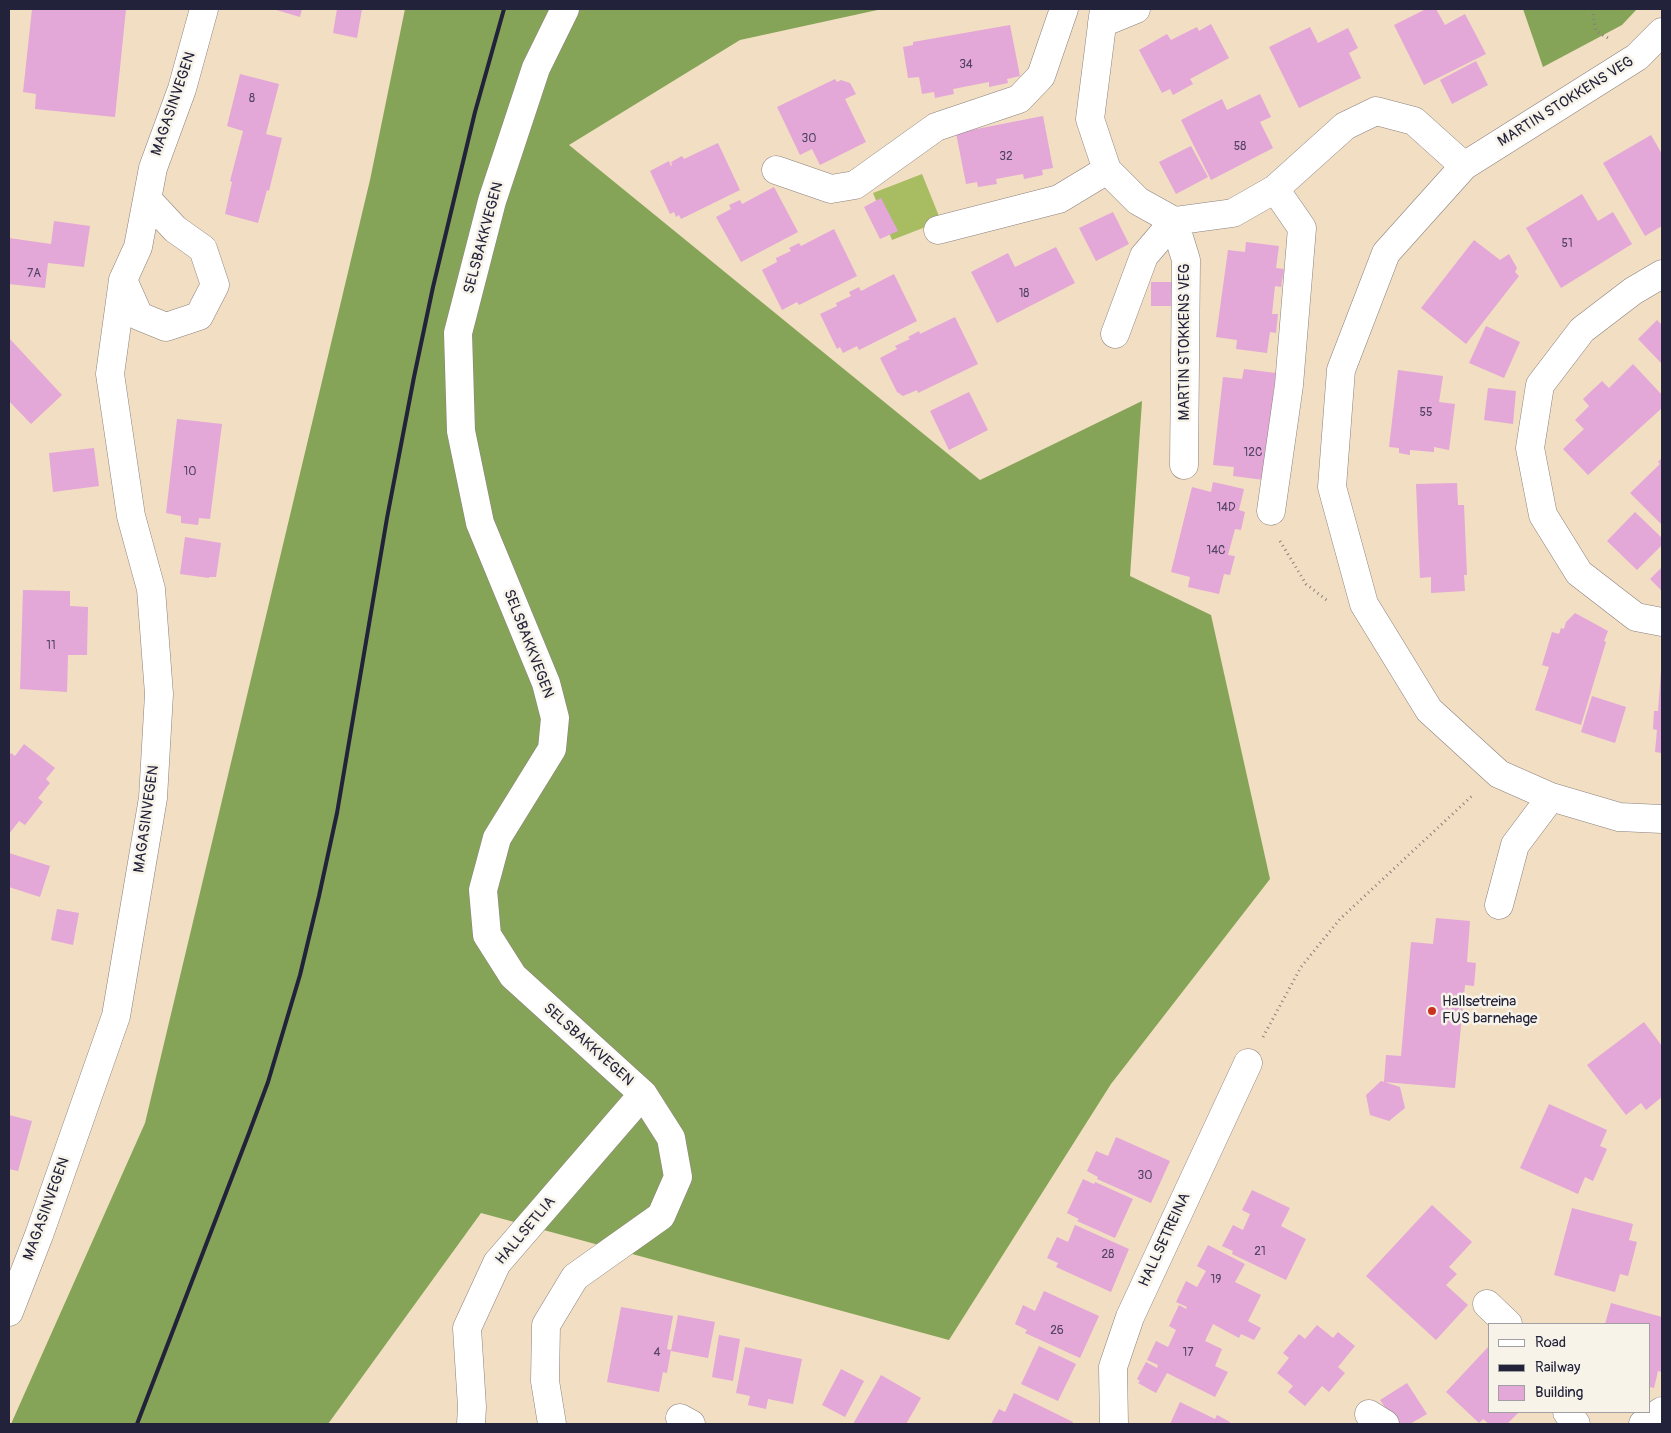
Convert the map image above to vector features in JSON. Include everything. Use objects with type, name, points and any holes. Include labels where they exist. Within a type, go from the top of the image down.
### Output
[{"type":"street","name":"MAGASINVEGEN","points":[[9,1312],[39,1235],[116,1016],[152,798],[159,694],[151,589],[130,516],[110,374],[123,280],[138,247],[153,168],[182,89],[204,9]]},
{"type":"street","name":"SELSBAKKVEGEN","points":[[552,1424],[545,1381],[546,1326],[575,1277],[661,1216],[678,1177],[671,1138],[643,1094],[513,976],[487,934],[482,890],[497,838],[552,749],[556,718],[546,683],[480,523],[461,430],[458,333],[492,201],[536,68],[564,9]]},
{"type":"street","points":[[776,170],[831,189],[855,185],[936,127],[1019,99],[1041,76],[1064,9]]},
{"type":"street","points":[[1136,9],[1103,16],[1090,119],[1107,170],[1138,201],[1174,221],[1234,213],[1275,189],[1345,126],[1376,111],[1414,121],[1464,166]]},
{"type":"street","name":"MARTIN STOKKENS VEG","points":[[1662,32],[1638,57],[1464,166],[1386,253],[1341,370],[1332,487],[1364,604],[1429,710],[1499,774],[1550,797],[1619,817],[1662,819]]},
{"type":"street","points":[[938,230],[1058,199],[1107,170]]},
{"type":"street","points":[[1271,511],[1289,385],[1302,228],[1275,189]]},
{"type":"street","points":[[123,280],[139,316],[166,327],[199,316],[215,286],[203,249],[175,229],[148,200]]},
{"type":"street","points":[[1116,334],[1144,256],[1174,221]]},
{"type":"street","name":"MARTIN STOKKENS VEG","points":[[1174,221],[1186,260],[1184,465]]},
{"type":"street","points":[[1662,274],[1633,291],[1582,330],[1540,385],[1530,448],[1543,515],[1579,573],[1636,617],[1662,622]]},
{"type":"street","points":[[1499,905],[1515,845],[1550,797]]},
{"type":"street","name":"HALLSETREINA","points":[[1114,1424],[1113,1367],[1130,1317],[1248,1063]]},
{"type":"street","name":"HALLSETLIA","points":[[471,1424],[472,1407],[468,1328],[497,1263],[643,1094]]},
{"type":"street","points":[[1486,1304],[1507,1323]]},
{"type":"street","points":[[1642,1424],[1662,1411]]},
{"type":"street","points":[[1568,1413],[1576,1424]]},
{"type":"path","points":[[1271,511],[1278,537],[1306,584],[1332,604],[1364,604]]},
{"type":"path","points":[[1248,1063],[1301,967],[1340,919],[1464,802],[1499,774]]},
{"type":"green space","points":[[405,9],[882,9],[740,40],[569,145],[980,480],[1142,401],[1130,576],[1211,615],[1270,879],[1111,1084],[949,1340],[481,1213],[328,1424],[11,1424],[145,1123],[370,180]]},
{"type":"green space","points":[[1523,9],[1637,9],[1622,25],[1543,67]]},
{"type":"green space","points":[[922,174],[941,221],[892,240],[873,193]]},
{"type":"building","points":[[32,9],[126,9],[115,117],[35,109],[36,94],[23,92]]},
{"type":"building","points":[[273,9],[302,9],[300,17]]},
{"type":"building","points":[[337,9],[362,9],[357,38],[333,33]]},
{"type":"building","points":[[1426,9],[1436,9],[1445,25],[1465,14],[1486,54],[1424,85],[1394,25]]},
{"type":"building","points":[[1211,24],[1229,58],[1190,79],[1193,84],[1173,95],[1170,89],[1162,93],[1139,50],[1167,34],[1171,40],[1197,27],[1199,31]]},
{"type":"building","points":[[1010,25],[1020,76],[1007,79],[1008,83],[989,87],[989,82],[953,89],[954,94],[935,98],[934,92],[922,94],[919,77],[908,78],[903,47],[913,45],[913,42]]},
{"type":"building","points":[[1310,27],[1318,43],[1348,28],[1358,48],[1349,53],[1361,78],[1299,108],[1269,47]]},
{"type":"building","points":[[1476,61],[1488,85],[1452,104],[1440,80]]},
{"type":"building","points":[[240,74],[279,84],[266,134],[282,138],[269,191],[267,190],[258,223],[225,214],[232,182],[230,181],[243,131],[227,126]]},
{"type":"building","points":[[835,79],[837,82],[841,80],[850,83],[856,94],[845,99],[866,142],[820,165],[812,149],[800,155],[777,107]]},
{"type":"building","points":[[1260,94],[1271,117],[1260,122],[1273,148],[1211,180],[1181,120],[1222,99],[1227,110]]},
{"type":"building","points":[[1043,116],[1053,168],[1042,170],[1043,175],[1024,179],[1023,174],[996,179],[997,184],[978,187],[977,182],[966,184],[956,133]]},
{"type":"building","points":[[1651,135],[1662,154],[1662,226],[1645,236],[1603,163]]},
{"type":"building","points":[[718,143],[740,190],[681,219],[679,215],[676,217],[674,212],[670,214],[650,171],[669,161],[671,166],[671,162],[682,156],[684,159]]},
{"type":"building","points":[[1191,146],[1208,177],[1176,194],[1159,162]]},
{"type":"building","points":[[774,187],[798,232],[741,262],[716,217],[731,209],[729,205],[740,200],[742,204]]},
{"type":"building","points":[[1582,194],[1598,221],[1613,212],[1632,244],[1561,288],[1526,228]]},
{"type":"building","points":[[881,198],[898,231],[880,239],[864,207]]},
{"type":"building","points":[[1113,212],[1129,244],[1096,261],[1079,228]]},
{"type":"building","points":[[54,221],[90,226],[84,267],[48,263],[45,288],[9,284],[9,238],[51,244]]},
{"type":"building","points":[[834,229],[857,276],[799,305],[797,302],[782,310],[762,270],[777,262],[776,258],[791,251],[789,248],[799,243],[801,246]]},
{"type":"building","points":[[1474,240],[1500,260],[1509,254],[1517,268],[1515,272],[1519,276],[1466,344],[1421,308]]},
{"type":"building","points":[[1246,242],[1279,246],[1276,268],[1284,269],[1281,287],[1275,286],[1272,314],[1278,314],[1276,333],[1270,332],[1267,353],[1236,349],[1237,340],[1216,337],[1228,250],[1245,252]]},
{"type":"building","points":[[1056,247],[1075,283],[997,323],[971,272],[1008,253],[1015,267]]},
{"type":"building","points":[[894,274],[917,321],[859,350],[857,346],[843,353],[840,347],[837,349],[820,314],[837,306],[836,303],[851,296],[849,292],[859,287],[861,291]]},
{"type":"building","points":[[1151,282],[1175,282],[1175,306],[1151,306]]},
{"type":"building","points":[[955,317],[978,364],[918,393],[917,390],[903,396],[897,392],[880,358],[897,349],[895,346],[910,339],[908,337],[919,331],[920,334]]},
{"type":"building","points":[[1657,320],[1662,325],[1662,364],[1638,339]]},
{"type":"building","points":[[1486,326],[1520,342],[1504,378],[1469,363]]},
{"type":"building","points":[[9,338],[62,395],[31,424],[9,401]]},
{"type":"building","points":[[1633,364],[1662,395],[1662,408],[1588,475],[1563,449],[1584,429],[1575,420],[1589,406],[1583,399],[1602,381],[1609,388]]},
{"type":"building","points":[[1244,369],[1276,373],[1273,394],[1280,395],[1264,480],[1233,476],[1234,467],[1213,465],[1223,377],[1242,379]]},
{"type":"building","points":[[1398,370],[1443,376],[1439,402],[1455,404],[1449,450],[1434,447],[1434,452],[1410,450],[1410,455],[1399,453],[1399,448],[1389,447]]},
{"type":"building","points":[[1488,388],[1516,391],[1513,424],[1484,420]]},
{"type":"building","points":[[969,392],[988,430],[949,450],[930,411]]},
{"type":"building","points":[[177,419],[222,424],[210,519],[199,518],[198,525],[181,523],[181,516],[166,513]]},
{"type":"building","points":[[94,448],[99,486],[53,492],[49,453]]},
{"type":"building","points":[[1662,458],[1662,525],[1630,493],[1660,464],[1658,462]]},
{"type":"building","points":[[1213,482],[1244,489],[1239,510],[1245,512],[1241,530],[1235,529],[1228,555],[1235,556],[1230,575],[1224,574],[1219,594],[1188,587],[1190,577],[1171,572],[1192,487],[1211,492]]},
{"type":"building","points":[[1457,483],[1458,505],[1464,505],[1467,575],[1464,575],[1465,591],[1431,593],[1431,577],[1420,578],[1416,484]]},
{"type":"building","points":[[1635,512],[1662,538],[1662,545],[1637,570],[1607,541]]},
{"type":"building","points":[[185,537],[221,543],[216,577],[209,578],[180,574]]},
{"type":"building","points":[[1662,567],[1662,591],[1650,579]]},
{"type":"building","points":[[23,590],[70,591],[70,606],[88,607],[87,655],[68,655],[67,692],[20,689]]},
{"type":"building","points":[[1575,613],[1608,631],[1581,725],[1535,710],[1549,667],[1542,665],[1552,632],[1559,634],[1561,628],[1564,629],[1566,622]]},
{"type":"building","points":[[1661,671],[1662,753],[1655,752],[1657,730],[1653,729],[1654,711],[1658,711]]},
{"type":"building","points":[[1592,696],[1626,707],[1615,743],[1581,732]]},
{"type":"building","points":[[24,744],[55,768],[46,779],[50,783],[38,798],[43,802],[25,825],[19,821],[9,834],[9,756],[11,753],[15,756]]},
{"type":"building","points":[[9,853],[50,866],[40,897],[9,887]]},
{"type":"building","points":[[57,909],[79,913],[73,945],[51,940]]},
{"type":"building","points":[[1436,918],[1470,921],[1467,962],[1476,963],[1474,986],[1465,985],[1455,1088],[1384,1082],[1386,1055],[1401,1056],[1411,942],[1433,944]]},
{"type":"building","points":[[1644,1022],[1662,1046],[1662,1097],[1646,1110],[1641,1103],[1626,1115],[1587,1065]]},
{"type":"building","points":[[1381,1081],[1400,1087],[1405,1108],[1389,1121],[1370,1115],[1366,1095]]},
{"type":"building","points":[[1549,1104],[1607,1130],[1600,1146],[1607,1149],[1593,1181],[1585,1177],[1578,1194],[1520,1168]]},
{"type":"building","points":[[9,1115],[32,1121],[18,1171],[9,1169]]},
{"type":"building","points":[[1116,1137],[1170,1161],[1151,1203],[1097,1179],[1098,1177],[1087,1171],[1096,1151],[1108,1156]]},
{"type":"building","points":[[1083,1179],[1094,1184],[1095,1182],[1133,1199],[1115,1238],[1077,1221],[1079,1219],[1067,1213]]},
{"type":"building","points":[[1252,1190],[1290,1208],[1281,1226],[1306,1239],[1286,1280],[1232,1254],[1233,1251],[1222,1246],[1233,1225],[1243,1230],[1250,1214],[1242,1210]]},
{"type":"building","points":[[1432,1205],[1472,1242],[1449,1267],[1457,1274],[1446,1285],[1468,1305],[1436,1340],[1366,1276]]},
{"type":"building","points":[[1572,1208],[1633,1224],[1629,1240],[1637,1242],[1628,1276],[1620,1274],[1615,1292],[1554,1275]]},
{"type":"building","points":[[1075,1225],[1129,1249],[1111,1292],[1056,1267],[1058,1263],[1047,1258],[1057,1237],[1068,1242]]},
{"type":"building","points":[[1208,1245],[1245,1264],[1235,1282],[1261,1295],[1248,1321],[1261,1328],[1254,1340],[1241,1334],[1239,1338],[1213,1324],[1205,1341],[1222,1349],[1215,1366],[1228,1372],[1215,1397],[1167,1373],[1156,1393],[1138,1383],[1140,1381],[1137,1379],[1146,1362],[1157,1368],[1158,1365],[1147,1360],[1156,1341],[1168,1347],[1176,1330],[1169,1326],[1179,1305],[1186,1309],[1187,1307],[1176,1302],[1186,1281],[1197,1287],[1206,1271],[1197,1266]]},
{"type":"building","points":[[1044,1291],[1099,1316],[1080,1358],[1025,1333],[1027,1330],[1015,1324],[1023,1305],[1035,1311]]},
{"type":"building","points":[[1611,1303],[1662,1317],[1662,1372],[1658,1371],[1654,1388],[1651,1387],[1651,1323],[1605,1323]]},
{"type":"building","points":[[621,1307],[673,1316],[667,1349],[671,1350],[667,1373],[663,1372],[659,1392],[607,1382]]},
{"type":"building","points":[[678,1315],[715,1322],[708,1358],[671,1351]]},
{"type":"building","points":[[1317,1325],[1333,1338],[1338,1332],[1355,1346],[1338,1367],[1345,1373],[1329,1392],[1322,1386],[1305,1406],[1288,1392],[1293,1386],[1277,1373],[1289,1358],[1283,1353],[1299,1334],[1305,1339]]},
{"type":"building","points":[[719,1335],[740,1339],[733,1381],[712,1377]]},
{"type":"building","points":[[1039,1346],[1076,1364],[1058,1401],[1021,1384]]},
{"type":"building","points":[[745,1347],[802,1359],[793,1404],[768,1399],[766,1409],[748,1405],[750,1396],[736,1393]]},
{"type":"building","points":[[1488,1347],[1488,1413],[1518,1413],[1507,1424],[1489,1424],[1483,1419],[1479,1423],[1446,1392]]},
{"type":"building","points":[[841,1369],[864,1381],[845,1417],[822,1405]]},
{"type":"building","points":[[881,1375],[921,1398],[906,1424],[853,1424]]},
{"type":"building","points":[[1407,1383],[1427,1414],[1410,1424],[1396,1424],[1380,1400]]},
{"type":"building","points":[[1014,1393],[1073,1422],[1072,1424],[991,1424],[999,1409],[1005,1412]]},
{"type":"building","points":[[1180,1402],[1215,1419],[1217,1415],[1230,1422],[1229,1424],[1170,1424]]},
{"type":"railway","points":[[137,1424],[268,1082],[300,975],[337,813],[387,518],[433,287],[475,112],[504,9]]},
{"type":"place","name":"Hallsetreina FUS barnehage","points":[[1432,1011]]}]
